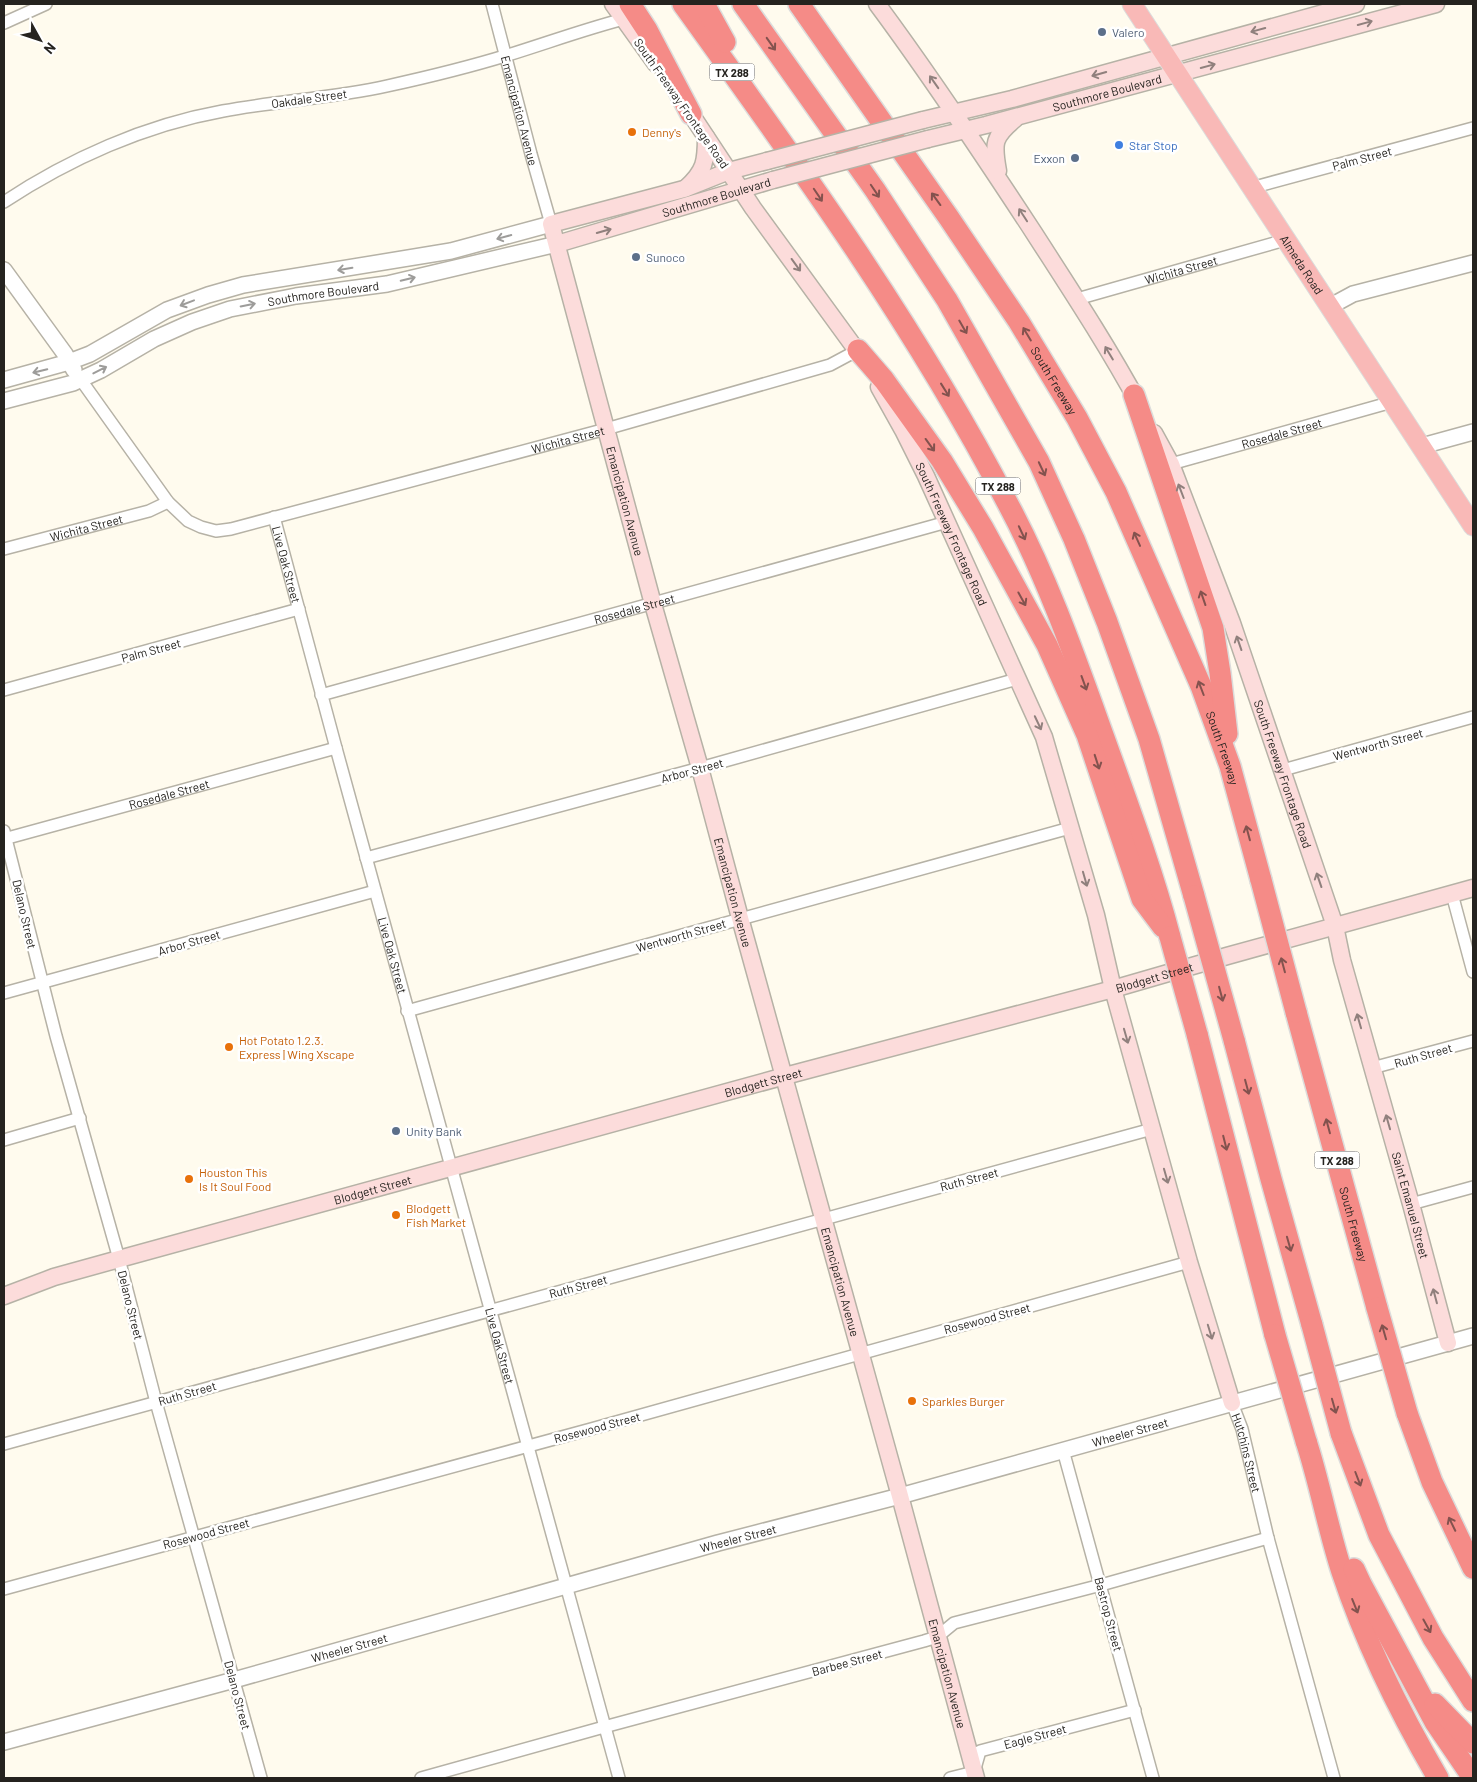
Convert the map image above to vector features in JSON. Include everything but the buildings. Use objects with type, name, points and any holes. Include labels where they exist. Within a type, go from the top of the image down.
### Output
[{"type":"highway","name":"TX 288","points":[[683,4],[781,140],[892,305],[957,410],[1010,506],[1053,601],[1150,897],[1170,937],[1275,1335],[1317,1475]]},
{"type":"highway","points":[[704,4],[781,140]]},
{"type":"highway","points":[[743,4],[875,190],[947,300],[1039,462],[1074,539],[1107,622],[1148,739],[1234,1040],[1270,1179],[1341,1434],[1379,1535],[1433,1638],[1473,1701]]},
{"type":"highway","points":[[789,4],[876,115]]},
{"type":"highway","name":"South Freeway","points":[[799,4],[950,218],[1019,322],[1077,418],[1116,492],[1201,686],[1230,766],[1407,1413],[1432,1482],[1473,1568]]},
{"type":"highway","points":[[627,11],[647,30],[691,114]]},
{"type":"highway","points":[[858,350],[884,380],[942,461],[978,521],[1047,645],[1087,735],[1150,897]]},
{"type":"highway","points":[[1134,395],[1213,628],[1230,766]]},
{"type":"highway","points":[[1317,1475],[1341,1540],[1361,1584],[1436,1722],[1467,1745],[1473,1778]]},
{"type":"highway","points":[[1317,1475],[1334,1543],[1353,1602],[1387,1681],[1438,1778]]},
{"type":"main road","points":[[613,4],[627,11]]},
{"type":"main road","name":"South Freeway Frontage Road","points":[[877,4],[955,112],[1000,180],[1076,299],[1134,395],[1171,464],[1232,622],[1335,926],[1342,960],[1372,1068]]},
{"type":"main road","name":"Almeda Road","points":[[1132,4],[1473,526]]},
{"type":"main road","name":"Southmore Boulevard","points":[[551,224],[684,189],[729,171],[1012,98],[1356,4]]},
{"type":"main road","name":"Southmore Boulevard","points":[[557,244],[772,180],[1018,117],[1436,4]]},
{"type":"main road","points":[[1289,22],[1295,42]]},
{"type":"main road","name":"South Freeway Frontage Road","points":[[691,114],[753,208],[858,350],[903,430],[947,522],[1044,737],[1096,915],[1113,989],[1152,1129]]},
{"type":"main road","points":[[1000,180],[994,150],[996,137],[1018,117]]},
{"type":"main road","points":[[684,189],[699,173],[706,160],[706,137]]},
{"type":"main road","name":"Emancipation Avenue","points":[[551,224],[653,604],[785,1076],[975,1775]]},
{"type":"main road","name":"Blodgett Street","points":[[4,1296],[54,1278],[119,1259],[785,1076],[1113,989],[1473,888]]},
{"type":"main road","name":"Saint Emanuel Street","points":[[1372,1068],[1448,1343]]},
{"type":"main road","name":"Hutchins Street","points":[[1152,1129],[1232,1404]]},
{"type":"main road","name":"Blodgett Street","points":[[4,1285],[54,1278]]},
{"type":"street","points":[[4,23],[46,4]]},
{"type":"street","name":"Emancipation Avenue","points":[[492,4],[551,224]]},
{"type":"street","name":"Oakdale Street","points":[[4,202],[61,169],[114,143],[165,125],[248,106],[295,102],[385,87],[506,56],[627,11]]},
{"type":"street","name":"Palm Street","points":[[1251,188],[1473,128]]},
{"type":"street","name":"Southmore Boulevard","points":[[4,380],[69,362],[90,354],[167,310],[243,285],[451,251],[551,224]]},
{"type":"street","name":"Wichita Street","points":[[1076,299],[1285,240]]},
{"type":"street","name":"Southmore Boulevard","points":[[4,401],[81,380],[154,339],[230,308],[296,296],[387,284],[557,244]]},
{"type":"street","points":[[1329,307],[1353,294],[1473,263]]},
{"type":"street","name":"Live Oak Street","points":[[4,270],[168,502],[188,521],[201,527],[231,530],[274,517],[321,695],[619,1778]]},
{"type":"street","points":[[293,277],[296,296]]},
{"type":"street","name":"Wichita Street","points":[[274,517],[606,429],[830,365],[858,350]]},
{"type":"street","name":"Rosedale Street","points":[[1171,464],[1392,402]]},
{"type":"street","points":[[1422,446],[1473,432]]},
{"type":"street","name":"Wichita Street","points":[[4,549],[148,511],[168,502]]},
{"type":"street","name":"Rosedale Street","points":[[321,695],[947,522]]},
{"type":"street","name":"Palm Street","points":[[4,690],[299,609]]},
{"type":"street","name":"Arbor Street","points":[[366,858],[700,768],[1017,679]]},
{"type":"street","name":"Wentworth Street","points":[[1283,770],[1473,717]]},
{"type":"street","name":"Rosedale Street","points":[[5,836],[336,748]]},
{"type":"street","name":"Wentworth Street","points":[[408,1011],[1070,828]]},
{"type":"street","name":"Delano Street","points":[[5,836],[42,982],[119,1259],[156,1402],[195,1536],[261,1778]]},
{"type":"street","name":"Arbor Street","points":[[4,993],[375,890]]},
{"type":"street","points":[[1452,894],[1473,972]]},
{"type":"street","name":"Ruth Street","points":[[1372,1068],[1473,1040]]},
{"type":"street","points":[[4,1140],[80,1118]]},
{"type":"street","name":"Ruth Street","points":[[4,1444],[1152,1129]]},
{"type":"street","points":[[1411,1204],[1473,1186]]},
{"type":"street","name":"Rosewood Street","points":[[4,1589],[1190,1262]]},
{"type":"street","name":"Wheeler Street","points":[[4,1742],[234,1680],[718,1543],[900,1496],[1473,1336]]},
{"type":"street","name":"Hutchins Street","points":[[1232,1404],[1242,1429],[1268,1538],[1334,1778]]},
{"type":"street","name":"Bastrop Street","points":[[1063,1450],[1154,1778]]},
{"type":"street","name":"Barbee Street","points":[[421,1778],[937,1637],[954,1623],[1101,1585],[1268,1538]]},
{"type":"street","name":"Eagle Street","points":[[975,1775],[980,1752],[1135,1710]]},
{"type":"street","points":[[950,1778],[975,1775]]},
{"type":"place","name":"Valero","points":[[1102,32]]},
{"type":"place","name":"Denny's","points":[[632,132]]},
{"type":"place","name":"Star Stop","points":[[1119,145]]},
{"type":"place","name":"Exxon","points":[[1075,158]]},
{"type":"place","name":"Sunoco","points":[[636,257]]},
{"type":"place","name":"Hot Potato 1.2.3. Express | Wing Xscape","points":[[229,1047]]},
{"type":"place","name":"Unity Bank","points":[[396,1131]]},
{"type":"place","name":"Houston This Is It Soul Food","points":[[189,1179]]},
{"type":"place","name":"Blodgett Fish Market","points":[[396,1215]]},
{"type":"place","name":"Sparkles Burger","points":[[912,1401]]}]
